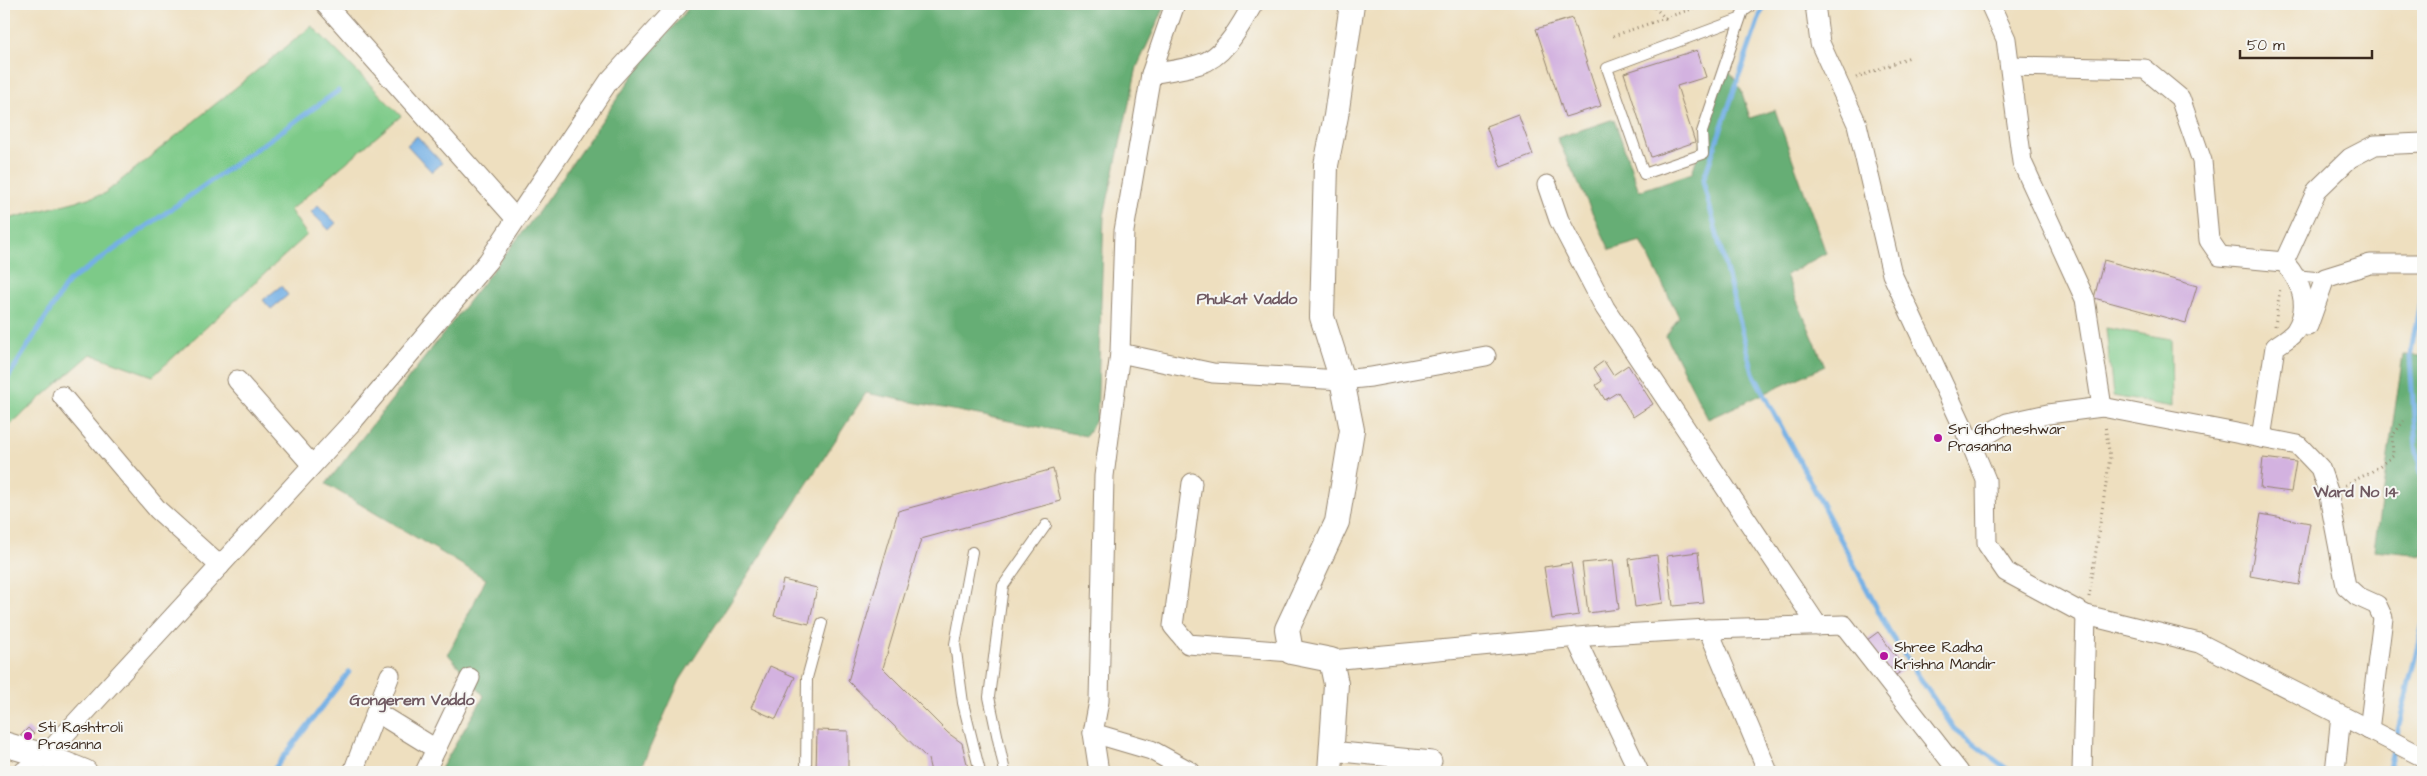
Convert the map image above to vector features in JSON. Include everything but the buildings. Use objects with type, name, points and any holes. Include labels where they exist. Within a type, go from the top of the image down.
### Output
[{"type":"street","points":[[325,4],[516,220]]},
{"type":"street","points":[[23,772],[45,756],[354,420],[488,261],[609,81],[679,4]]},
{"type":"street","points":[[1099,772],[1092,733],[1099,700],[1104,476],[1120,354],[1124,231],[1151,74],[1175,4]]},
{"type":"street","points":[[1151,74],[1202,64],[1227,44],[1238,30],[1253,4]]},
{"type":"street","points":[[1291,652],[1287,629],[1337,522],[1352,430],[1342,380],[1322,317],[1326,165],[1336,116],[1352,4]]},
{"type":"street","points":[[1815,4],[1820,43],[1857,124],[1892,274],[1986,480],[1987,544],[2006,572],[2086,615],[2198,644],[2423,757]]},
{"type":"street","points":[[1990,4],[2006,38],[2022,162],[2085,299],[2102,407]]},
{"type":"street","points":[[2010,66],[2145,69],[2180,98],[2202,160],[2209,240],[2220,256],[2290,269]]},
{"type":"street","points":[[2294,333],[2304,310],[2301,290],[2290,269],[2317,190],[2350,158],[2375,146],[2423,143]]},
{"type":"street","points":[[1547,185],[1559,220],[1605,308],[1818,626]]},
{"type":"street","points":[[2261,438],[2275,347],[2294,333],[2307,328],[2325,278],[2370,264],[2423,264]]},
{"type":"street","points":[[1120,354],[1213,373],[1342,380],[1371,377],[1486,356]]},
{"type":"street","points":[[237,380],[312,466]]},
{"type":"street","points":[[62,396],[158,510],[220,566]]},
{"type":"street","points":[[1971,444],[2007,423],[2048,414],[2102,407],[2298,445],[2320,468],[2328,491],[2346,586],[2357,596],[2377,606],[2383,618],[2370,730]]},
{"type":"street","points":[[1192,483],[1173,626],[1188,644],[1291,652],[1331,660],[1575,637],[1708,629],[1844,625],[1959,772]]},
{"type":"street","points":[[2082,772],[2086,615]]},
{"type":"street","points":[[1708,629],[1768,772]]},
{"type":"street","points":[[1575,637],[1639,772]]},
{"type":"street","points":[[1331,660],[1336,684],[1330,761],[1432,761]]},
{"type":"street","points":[[353,772],[390,675]]},
{"type":"street","points":[[425,772],[470,678]]},
{"type":"street","points":[[376,712],[436,749]]},
{"type":"street","points":[[2335,772],[2342,716]]},
{"type":"street","points":[[1092,733],[1151,750],[1191,772]]},
{"type":"street","points":[[4,744],[45,756],[85,772]]},
{"type":"lane","points":[[1743,9],[1702,132],[1703,154],[1644,174],[1607,68],[1743,9]]},
{"type":"lane","points":[[2290,269],[2325,278]]},
{"type":"lane","points":[[1005,772],[989,697],[1003,586],[1046,525]]},
{"type":"lane","points":[[972,552],[956,644],[963,702],[980,772]]},
{"type":"lane","points":[[806,772],[808,678],[822,623]]},
{"type":"path","points":[[1651,4],[1666,19]]},
{"type":"path","points":[[1613,36],[1706,4]]},
{"type":"path","points":[[1839,85],[1910,58]]},
{"type":"path","points":[[2275,347],[2275,320],[2290,269]]},
{"type":"path","points":[[2086,615],[2110,457],[2102,407]]},
{"type":"path","points":[[2328,491],[2354,483],[2393,456],[2392,436],[2404,421]]},
{"type":"green space","points":[[692,4],[1166,4],[1137,67],[1104,216],[1097,419],[1086,436],[866,393],[680,680],[639,772],[439,772],[484,696],[448,654],[486,579],[326,484],[539,211],[639,67]]},
{"type":"green space","points":[[312,26],[401,116],[290,210],[307,235],[153,376],[91,354],[4,430],[4,220],[104,194]]},
{"type":"green space","points":[[1726,65],[1741,90],[1750,118],[1775,110],[1826,253],[1786,275],[1825,366],[1708,419],[1666,336],[1679,317],[1641,241],[1610,250],[1557,138],[1614,119],[1639,191],[1692,173]]},
{"type":"green space","points":[[2106,328],[2171,339],[2172,407],[2113,396]]},
{"type":"green space","points":[[2403,355],[2423,356],[2423,555],[2374,550]]},
{"type":"water","points":[[417,136],[442,163],[432,172],[407,145]]},
{"type":"water","points":[[318,205],[336,223],[329,230],[311,212]]},
{"type":"water","points":[[281,286],[288,295],[271,309],[263,300]]},
{"type":"waterway","points":[[1764,4],[1703,181],[1753,373],[1890,633],[1954,729],[2011,772]]},
{"type":"waterway","points":[[4,384],[68,282],[338,91]]},
{"type":"waterway","points":[[2423,285],[2410,357],[2416,448],[2423,482]]},
{"type":"waterway","points":[[2396,739],[2423,623]]},
{"type":"waterway","points":[[272,772],[349,672]]},
{"type":"waterway","points":[[2388,772],[2394,747]]},
{"type":"place","name":"Sri Ghotneshwar Prasanna","points":[[1938,438]]},
{"type":"place","name":"Shree Radha Krishna Mandir","points":[[1884,656]]},
{"type":"place","name":"Sti Rashtroli Prasanna","points":[[28,736]]},
{"type":"district","name":"Phukat Vaddo","points":[[1247,299]]},
{"type":"district","name":"Ward No 14","points":[[2356,492]]},
{"type":"district","name":"Gongerem Vaddo","points":[[412,700]]}]
